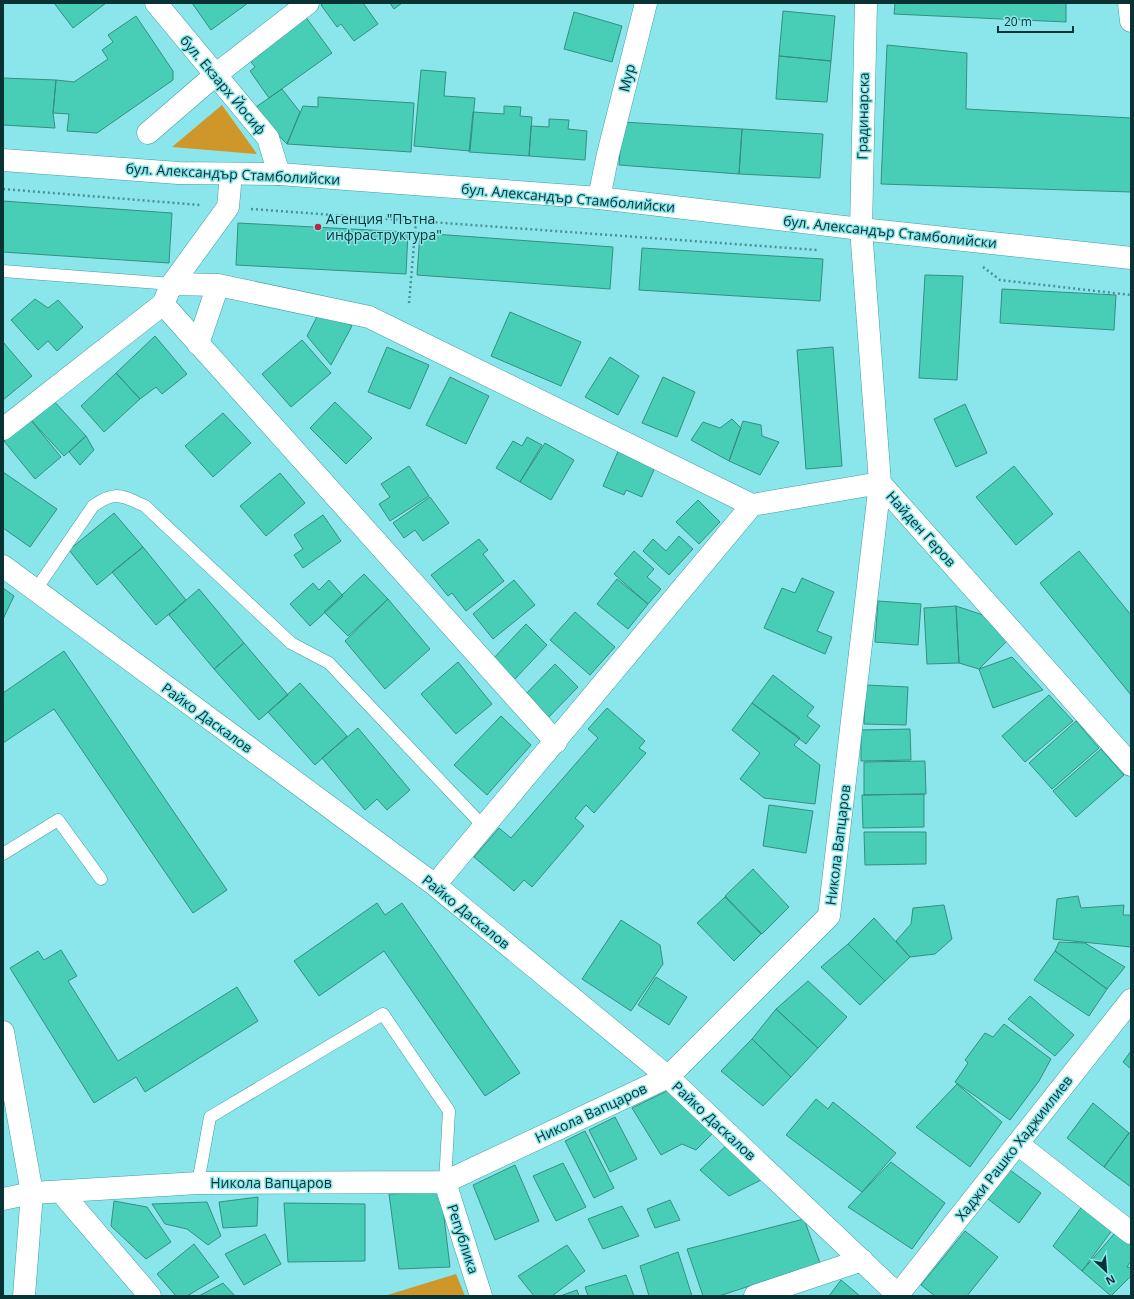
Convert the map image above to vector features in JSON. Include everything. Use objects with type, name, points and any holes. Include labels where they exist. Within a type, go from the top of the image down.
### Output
[{"type":"street","name":"бул. Екзарх Йосиф","points":[[156,3],[214,76],[268,138],[279,174]]},
{"type":"street","points":[[148,133],[214,76],[308,3]]},
{"type":"street","name":"Мур","points":[[599,198],[608,154],[646,3]]},
{"type":"street","name":"Градинарска","points":[[860,229],[866,3]]},
{"type":"street","points":[[1129,3],[1131,21]]},
{"type":"street","name":"бул. Александър Стамболийски","points":[[3,160],[163,172],[279,174],[599,198],[860,229],[1131,258]]},
{"type":"street","points":[[3,429],[163,304],[172,284],[228,207],[231,174]]},
{"type":"street","name":"Найден Геров","points":[[860,229],[880,483],[1131,765]]},
{"type":"street","points":[[172,284],[218,286],[369,317],[752,505],[880,483]]},
{"type":"street","points":[[198,344],[218,286]]},
{"type":"street","points":[[163,304],[556,742]]},
{"type":"street","name":"Никола Вапцаров","points":[[3,1199],[32,1193],[198,1184],[444,1182],[668,1077],[829,916],[880,483]]},
{"type":"street","points":[[435,886],[752,505]]},
{"type":"street","name":"Райко Даскалов","points":[[3,566],[435,886],[668,1077],[862,1260],[898,1296]]},
{"type":"street","name":"Хаджи Рашко Хаджиилиев","points":[[898,1296],[1131,1000]]},
{"type":"street","points":[[3,1032],[32,1193],[24,1296]]},
{"type":"street","points":[[1018,1144],[1131,1233]]},
{"type":"street","name":"Република","points":[[444,1182],[481,1296]]},
{"type":"street","points":[[60,1192],[150,1296]]},
{"type":"street","points":[[756,1296],[862,1260]]},
{"type":"lane","points":[[3,271],[172,284]]},
{"type":"lane","points":[[35,591],[93,506],[104,499],[119,495],[146,506],[292,643],[329,663],[484,827]]},
{"type":"lane","points":[[3,854],[58,820],[102,879]]},
{"type":"lane","points":[[198,1184],[210,1117],[382,1014],[448,1111],[444,1182]]},
{"type":"path","points":[[3,189],[228,207],[822,250]]},
{"type":"path","points":[[409,303],[416,221]]},
{"type":"path","points":[[977,263],[1000,280],[1131,295]]},
{"type":"shaded area","points":[[222,105],[257,154],[172,147]]},
{"type":"shaded area","points":[[456,1274],[465,1296],[384,1296]]},
{"type":"building","points":[[54,3],[106,3],[73,28]]},
{"type":"building","points":[[192,3],[248,3],[211,30]]},
{"type":"building","points":[[324,3],[363,3],[378,24],[354,41],[341,24],[337,27],[321,5]]},
{"type":"building","points":[[390,3],[402,3],[394,9]]},
{"type":"building","points":[[895,3],[1066,3],[1066,22],[894,14]]},
{"type":"building","points":[[783,11],[835,16],[831,61],[779,56]]},
{"type":"building","points":[[574,12],[622,26],[612,62],[564,49]]},
{"type":"building","points":[[136,16],[173,71],[173,80],[97,133],[67,131],[69,114],[53,113],[56,80],[74,82],[108,59],[102,50],[113,42],[108,35]]},
{"type":"building","points":[[305,16],[332,53],[269,98],[250,71],[255,67],[248,58]]},
{"type":"building","points":[[887,45],[967,53],[966,109],[1131,118],[1131,192],[881,184]]},
{"type":"building","points":[[779,56],[831,61],[827,102],[776,99]]},
{"type":"building","points":[[421,70],[446,72],[444,96],[475,98],[470,151],[414,146]]},
{"type":"building","points":[[3,78],[56,80],[53,113],[55,128],[3,125]]},
{"type":"building","points":[[282,89],[300,112],[287,144],[253,109]]},
{"type":"building","points":[[318,97],[414,103],[411,152],[287,144],[303,106],[318,107]]},
{"type":"building","points":[[504,106],[521,107],[520,116],[532,117],[529,156],[469,152],[473,112],[504,114]]},
{"type":"building","points":[[549,119],[569,120],[568,129],[587,131],[585,160],[529,156],[531,126],[549,127]]},
{"type":"building","points":[[622,122],[742,129],[739,174],[619,165]]},
{"type":"building","points":[[742,129],[823,134],[820,178],[739,174]]},
{"type":"building","points":[[3,201],[172,213],[169,263],[3,252]]},
{"type":"building","points":[[238,223],[408,232],[406,274],[236,265]]},
{"type":"building","points":[[420,233],[613,247],[610,289],[417,275]]},
{"type":"building","points":[[642,248],[823,259],[820,301],[639,290]]},
{"type":"building","points":[[925,275],[963,276],[957,380],[919,378]]},
{"type":"building","points":[[1002,289],[1116,295],[1114,330],[1000,323]]},
{"type":"building","points":[[35,299],[48,308],[58,300],[83,327],[57,351],[48,341],[38,350],[11,320]]},
{"type":"building","points":[[321,309],[352,326],[331,365],[307,336]]},
{"type":"building","points":[[510,312],[581,342],[561,386],[491,356]]},
{"type":"building","points":[[155,336],[187,374],[162,394],[156,387],[140,399],[116,373]]},
{"type":"building","points":[[302,340],[331,373],[291,407],[262,374]]},
{"type":"building","points":[[3,342],[32,376],[3,400]]},
{"type":"building","points":[[387,347],[429,365],[410,409],[368,392]]},
{"type":"building","points":[[833,347],[842,466],[806,469],[797,350]]},
{"type":"building","points":[[610,357],[639,376],[618,415],[585,397]]},
{"type":"building","points":[[116,373],[140,399],[104,432],[81,406]]},
{"type":"building","points":[[450,377],[489,396],[466,444],[426,425]]},
{"type":"building","points":[[663,377],[695,392],[677,437],[642,423]]},
{"type":"building","points":[[52,399],[86,436],[64,456],[30,419]]},
{"type":"building","points":[[335,402],[372,438],[346,464],[310,428]]},
{"type":"building","points":[[965,404],[987,453],[956,467],[934,419]]},
{"type":"building","points":[[223,413],[251,443],[213,477],[185,446]]},
{"type":"building","points":[[30,419],[61,457],[35,479],[4,441]]},
{"type":"building","points":[[732,419],[741,428],[729,461],[691,440],[703,422],[720,428]]},
{"type":"building","points":[[743,421],[761,425],[762,436],[779,442],[760,475],[729,461]]},
{"type":"building","points":[[86,436],[94,450],[80,465],[69,452]]},
{"type":"building","points":[[527,437],[542,445],[520,482],[496,468],[513,441],[522,446]]},
{"type":"building","points":[[545,443],[574,460],[551,500],[520,482]]},
{"type":"building","points":[[619,449],[656,465],[642,497],[626,490],[624,495],[603,486]]},
{"type":"building","points":[[409,466],[429,496],[390,521],[379,504],[390,497],[381,484]]},
{"type":"building","points":[[1014,466],[1053,514],[1016,545],[976,497]]},
{"type":"building","points":[[3,472],[57,509],[30,547],[3,528]]},
{"type":"building","points":[[280,473],[305,503],[266,536],[240,506]]},
{"type":"building","points":[[430,497],[449,523],[423,541],[415,530],[404,538],[393,523]]},
{"type":"building","points":[[698,500],[720,522],[699,544],[676,522]]},
{"type":"building","points":[[114,513],[143,547],[97,585],[69,550]]},
{"type":"building","points":[[323,515],[341,541],[303,568],[294,555],[303,549],[294,535]]},
{"type":"building","points":[[679,536],[693,549],[669,575],[643,551],[653,539],[666,551]]},
{"type":"building","points":[[479,539],[488,550],[483,554],[504,581],[466,611],[452,593],[448,596],[431,575]]},
{"type":"building","points":[[143,547],[186,600],[156,625],[112,572]]},
{"type":"building","points":[[634,551],[654,569],[647,577],[661,589],[648,604],[614,574]]},
{"type":"building","points":[[1079,551],[1131,615],[1131,695],[1040,583]]},
{"type":"building","points":[[364,574],[388,599],[348,636],[324,612]]},
{"type":"building","points":[[802,578],[834,592],[817,631],[832,637],[825,654],[764,628],[782,588],[795,593]]},
{"type":"building","points":[[617,579],[648,604],[628,629],[597,604]]},
{"type":"building","points":[[329,580],[343,596],[310,626],[290,604],[313,583],[319,590]]},
{"type":"building","points":[[514,580],[535,605],[493,639],[473,614]]},
{"type":"building","points":[[3,588],[14,596],[3,619]]},
{"type":"building","points":[[199,589],[244,643],[214,669],[169,615]]},
{"type":"building","points":[[388,599],[430,649],[385,689],[345,641]]},
{"type":"building","points":[[878,601],[921,604],[918,645],[875,642]]},
{"type":"building","points":[[956,606],[986,616],[1009,639],[979,669],[959,663]]},
{"type":"building","points":[[956,606],[959,663],[927,664],[924,608]]},
{"type":"building","points":[[575,612],[615,647],[590,675],[550,640]]},
{"type":"building","points":[[526,624],[547,645],[513,681],[491,661]]},
{"type":"building","points":[[244,643],[288,695],[259,720],[214,669]]},
{"type":"building","points":[[64,651],[227,890],[193,913],[54,709],[3,743],[3,693]]},
{"type":"building","points":[[1012,657],[1043,690],[993,708],[979,669]]},
{"type":"building","points":[[458,662],[492,704],[456,734],[421,694]]},
{"type":"building","points":[[555,664],[578,687],[545,721],[522,698]]},
{"type":"building","points":[[773,675],[814,707],[807,716],[820,726],[806,744],[752,703]]},
{"type":"building","points":[[300,683],[347,736],[315,765],[268,712]]},
{"type":"building","points":[[866,685],[908,687],[906,725],[864,724]]},
{"type":"building","points":[[1049,695],[1073,721],[1025,762],[1002,736]]},
{"type":"building","points":[[752,703],[800,738],[794,745],[820,765],[815,804],[764,798],[740,779],[760,753],[732,730]]},
{"type":"building","points":[[607,708],[645,741],[639,748],[646,753],[594,813],[586,805],[575,818],[584,826],[532,887],[524,880],[514,891],[474,857],[499,828],[511,838],[598,738],[588,729]]},
{"type":"building","points":[[501,716],[531,745],[487,795],[454,765]]},
{"type":"building","points":[[1076,721],[1099,748],[1052,789],[1029,763]]},
{"type":"building","points":[[358,728],[410,790],[387,810],[377,799],[365,810],[322,758]]},
{"type":"building","points":[[910,729],[911,760],[861,761],[861,730]]},
{"type":"building","points":[[1101,749],[1124,775],[1076,817],[1053,791]]},
{"type":"building","points":[[925,761],[926,794],[864,795],[864,762]]},
{"type":"building","points":[[924,794],[924,827],[863,828],[862,795]]},
{"type":"building","points":[[769,805],[813,811],[806,853],[763,846]]},
{"type":"building","points":[[864,832],[926,832],[926,864],[865,865]]},
{"type":"building","points":[[753,869],[789,907],[762,934],[725,896]]},
{"type":"building","points":[[1078,896],[1081,908],[1124,905],[1123,915],[1131,915],[1131,947],[1053,939],[1057,899]]},
{"type":"building","points":[[725,897],[761,934],[734,961],[697,923]]},
{"type":"building","points":[[377,903],[385,915],[402,903],[520,1073],[485,1096],[384,951],[319,996],[294,961]]},
{"type":"building","points":[[944,905],[952,939],[935,954],[910,957],[896,941],[911,924],[913,908]]},
{"type":"building","points":[[874,918],[910,957],[885,981],[848,944]]},
{"type":"building","points":[[621,920],[660,945],[663,964],[631,1011],[582,979]]},
{"type":"building","points":[[1059,942],[1085,943],[1125,967],[1107,989],[1055,951]]},
{"type":"building","points":[[848,944],[885,981],[860,1005],[821,967]]},
{"type":"building","points":[[61,950],[77,976],[68,981],[118,1061],[237,987],[258,1021],[145,1092],[136,1077],[94,1103],[10,968],[38,951],[44,960]]},
{"type":"building","points":[[1055,951],[1107,989],[1089,1016],[1034,980]]},
{"type":"building","points":[[656,977],[687,997],[669,1025],[638,1005]]},
{"type":"building","points":[[808,981],[847,1017],[818,1048],[776,1009]]},
{"type":"building","points":[[1030,996],[1074,1035],[1055,1056],[1008,1019]]},
{"type":"building","points":[[776,1009],[818,1048],[791,1077],[752,1039]]},
{"type":"building","points":[[1004,1024],[1051,1059],[1039,1081],[1010,1120],[955,1082],[968,1063],[965,1060],[985,1033],[993,1037]]},
{"type":"building","points":[[752,1039],[791,1077],[763,1106],[721,1071]]},
{"type":"building","points":[[1131,1051],[1131,1069],[1123,1062]]},
{"type":"building","points":[[957,1084],[1002,1122],[970,1167],[916,1127]]},
{"type":"building","points":[[669,1090],[712,1134],[696,1150],[682,1144],[661,1155],[632,1108]]},
{"type":"building","points":[[816,1099],[828,1109],[833,1102],[896,1153],[862,1192],[786,1135]]},
{"type":"building","points":[[1093,1103],[1129,1133],[1104,1167],[1067,1138]]},
{"type":"building","points":[[615,1117],[637,1159],[610,1172],[589,1130]]},
{"type":"building","points":[[585,1131],[614,1188],[594,1198],[565,1141]]},
{"type":"building","points":[[1129,1133],[1131,1134],[1131,1187],[1104,1167]]},
{"type":"building","points":[[728,1144],[763,1179],[729,1196],[700,1170]]},
{"type":"building","points":[[891,1162],[945,1203],[912,1249],[848,1207]]},
{"type":"building","points":[[563,1163],[586,1207],[556,1221],[533,1176]]},
{"type":"building","points":[[515,1165],[539,1221],[495,1240],[473,1185]]},
{"type":"building","points":[[1010,1170],[1041,1193],[1019,1223],[988,1199]]},
{"type":"building","points":[[441,1192],[450,1267],[399,1269],[389,1194]]},
{"type":"building","points":[[258,1197],[257,1226],[223,1228],[219,1202]]},
{"type":"building","points":[[670,1200],[680,1220],[655,1228],[647,1209]]},
{"type":"building","points":[[114,1201],[147,1207],[171,1242],[146,1259],[111,1226]]},
{"type":"building","points":[[207,1202],[221,1236],[208,1245],[187,1229],[165,1224],[152,1204]]},
{"type":"building","points":[[284,1203],[365,1204],[365,1261],[288,1262]]},
{"type":"building","points":[[1083,1205],[1113,1229],[1082,1271],[1053,1246]]},
{"type":"building","points":[[622,1206],[639,1236],[603,1249],[588,1219]]},
{"type":"building","points":[[804,1219],[820,1263],[719,1296],[703,1296],[687,1249]]},
{"type":"building","points":[[965,1231],[998,1257],[967,1296],[935,1296],[921,1285]]},
{"type":"building","points":[[265,1234],[281,1264],[244,1285],[225,1254]]},
{"type":"building","points":[[1114,1234],[1131,1244],[1131,1261],[1127,1267],[1131,1268],[1131,1276],[1111,1296],[1082,1271]]},
{"type":"building","points":[[194,1244],[219,1277],[187,1296],[176,1296],[157,1274]]},
{"type":"building","points":[[567,1245],[585,1271],[552,1296],[534,1296],[518,1276]]},
{"type":"building","points":[[678,1252],[692,1296],[649,1296],[640,1266]]},
{"type":"building","points":[[626,1275],[634,1296],[588,1296],[585,1287]]},
{"type":"building","points":[[841,1280],[860,1296],[829,1296]]},
{"type":"building","points":[[223,1283],[235,1296],[199,1296]]},
{"type":"building","points":[[577,1290],[579,1296],[560,1296]]},
{"type":"place","name":"Агенция \"Пътна инфраструктура\"","points":[[318,227]]}]
